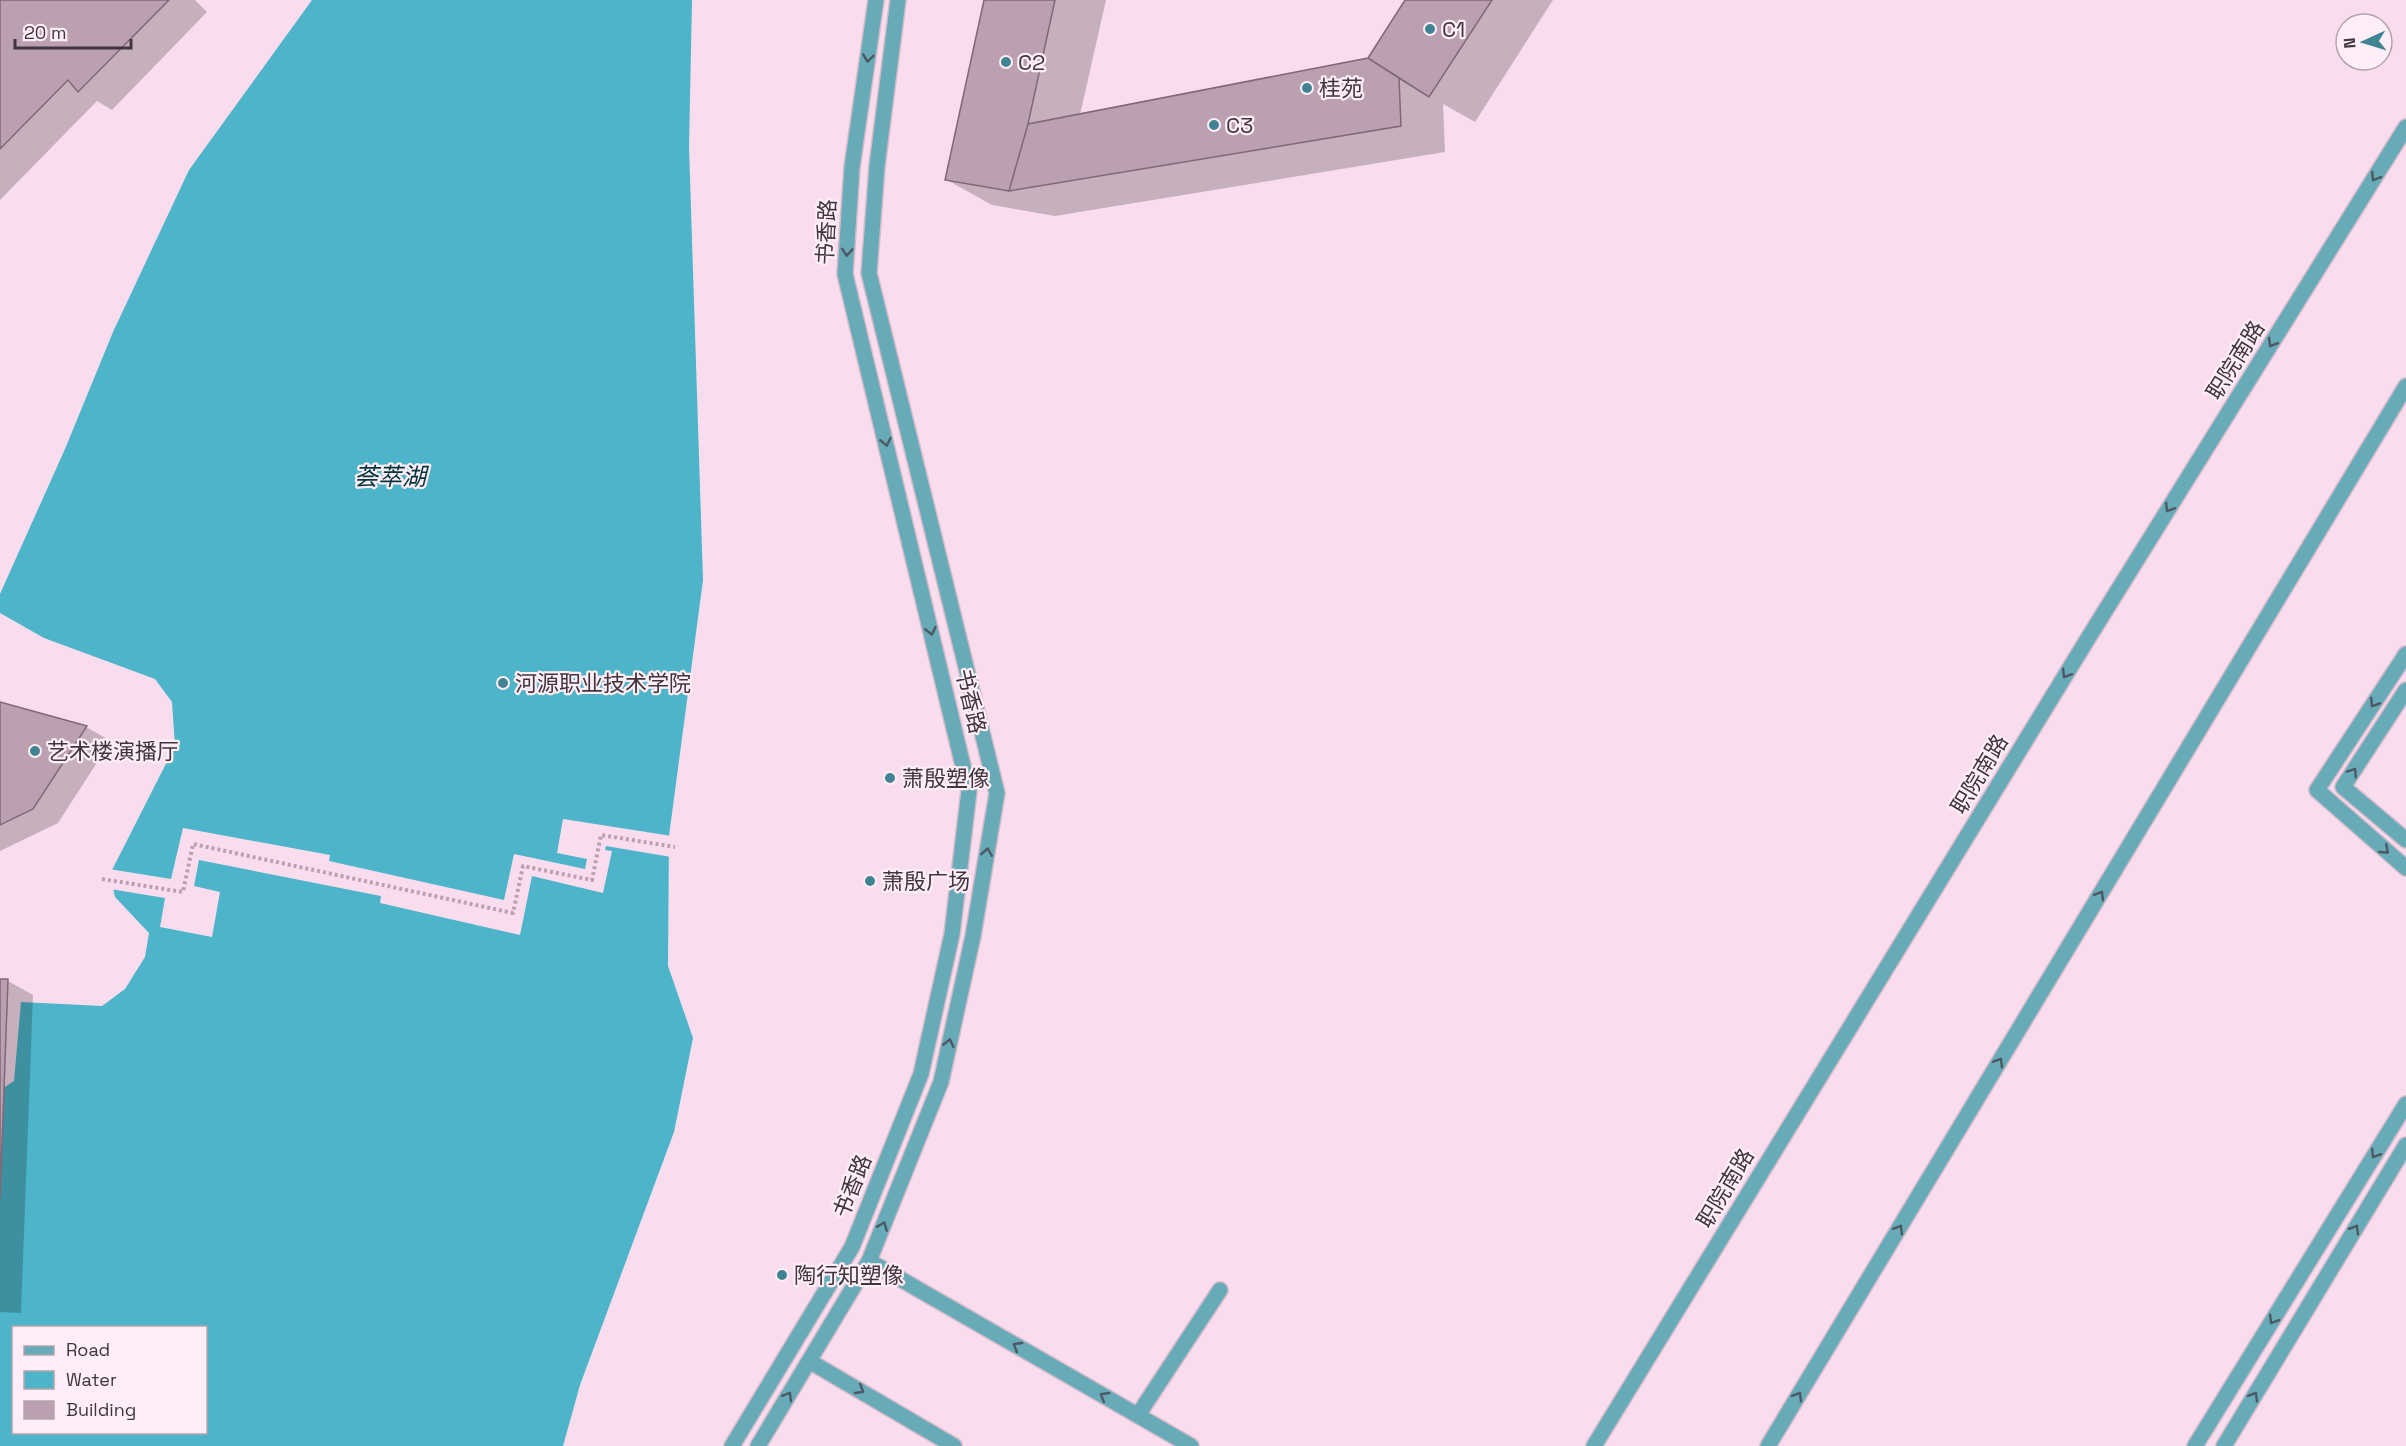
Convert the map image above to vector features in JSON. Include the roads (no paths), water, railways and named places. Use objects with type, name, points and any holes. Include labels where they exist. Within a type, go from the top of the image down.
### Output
[{"type":"street","name":"书香路","points":[[732,1446],[852,1247],[921,1074],[952,934],[969,791],[845,274],[852,167],[876,0]]},
{"type":"street","name":"书香路","points":[[758,1446],[869,1261],[941,1082],[973,936],[997,793],[869,273],[877,166],[898,0]]},
{"type":"street","name":"职院南路","points":[[1594,1446],[2081,650],[2406,127]]},
{"type":"street","points":[[1768,1446],[2406,386]]},
{"type":"street","points":[[2406,654],[2317,790],[2406,868]]},
{"type":"street","points":[[2406,690],[2343,787],[2406,840]]},
{"type":"street","points":[[2195,1446],[2406,1104]]},
{"type":"street","points":[[2224,1446],[2406,1145]]},
{"type":"street","points":[[869,1261],[1191,1446]]},
{"type":"street","points":[[1138,1415],[1220,1290]]},
{"type":"street","points":[[809,1360],[954,1446]]},
{"type":"water","name":"荟萃湖","points":[[312,0],[692,0],[689,147],[703,580],[669,836],[668,966],[693,1038],[674,1132],[580,1385],[563,1446],[0,1446],[0,1090],[14,1081],[21,1002],[102,1006],[125,989],[145,957],[149,933],[115,897],[110,874],[175,746],[172,702],[155,679],[44,638],[0,613],[0,594],[65,449],[113,332],[189,170]]},
{"type":"place","name":"C1","points":[[1430,29]]},
{"type":"place","name":"C2","points":[[1006,62]]},
{"type":"place","name":"桂苑","points":[[1307,88]]},
{"type":"place","name":"C3","points":[[1214,125]]},
{"type":"place","name":"河源职业技术学院","points":[[503,683]]},
{"type":"place","name":"艺术楼演播厅","points":[[35,751]]},
{"type":"place","name":"萧殷塑像","points":[[890,778]]},
{"type":"place","name":"萧殷广场","points":[[870,881]]},
{"type":"place","name":"陶行知塑像","points":[[782,1275]]}]
